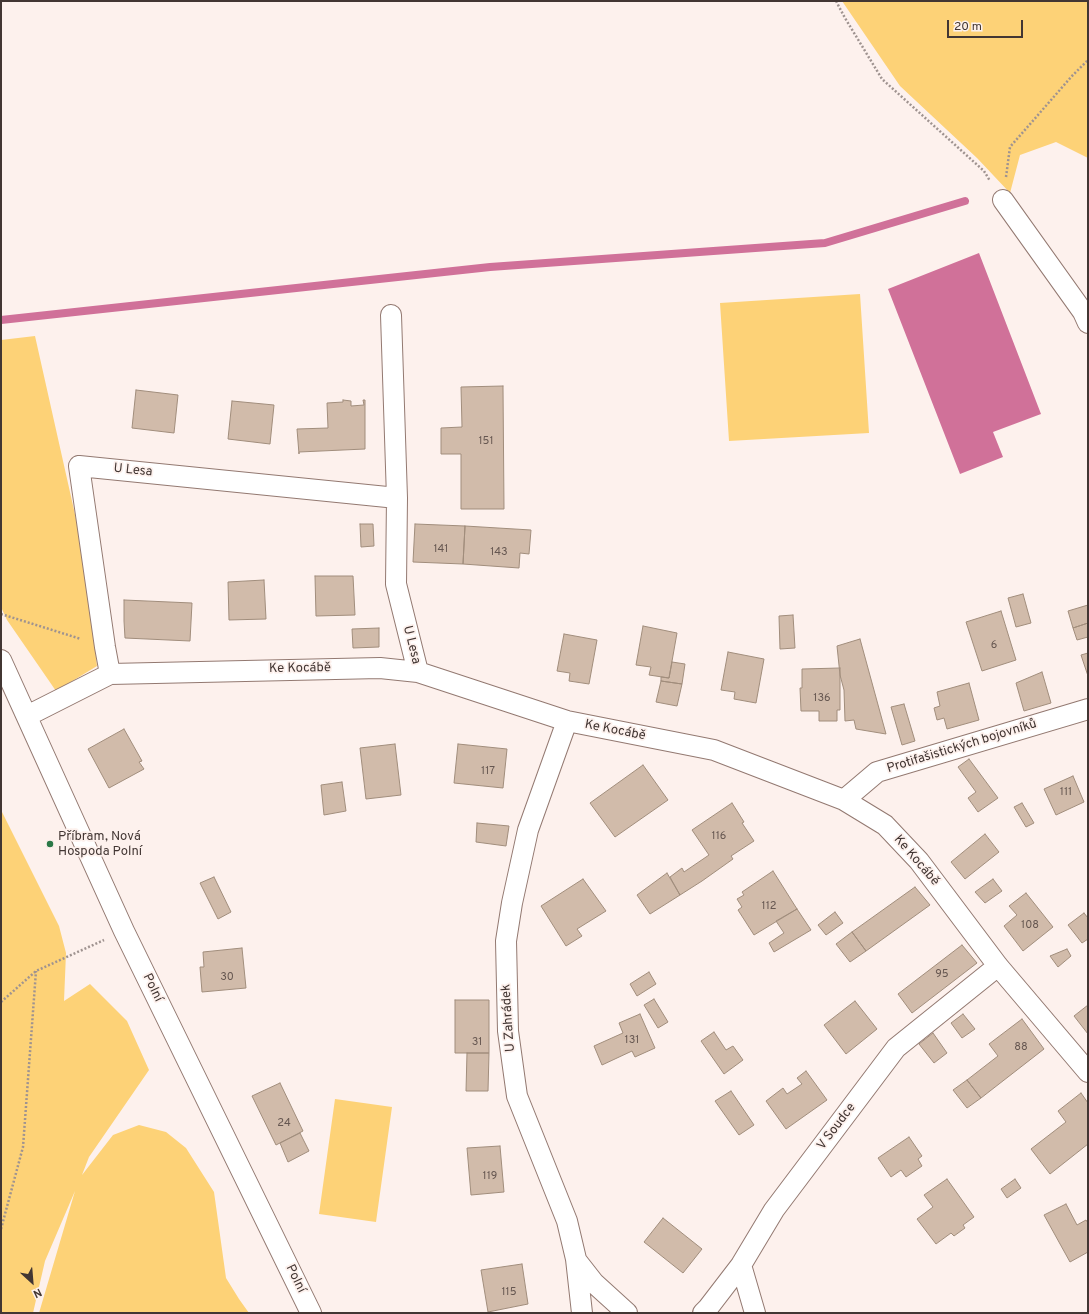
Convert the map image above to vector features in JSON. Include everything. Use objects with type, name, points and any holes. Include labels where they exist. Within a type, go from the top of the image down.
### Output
[{"type":"street","points":[[1003,200],[1083,312],[1088,322]]},
{"type":"street","name":"U Lesa","points":[[391,315],[397,498],[396,584],[418,672]]},
{"type":"street","name":"U Lesa","points":[[110,674],[79,466],[397,498]]},
{"type":"street","name":"Polní","points":[[1,660],[124,931],[311,1313]]},
{"type":"street","name":"Ke Kocábě","points":[[27,716],[110,674],[380,668],[418,672],[567,721],[714,750],[844,800],[885,825],[919,862],[998,966],[1088,1071]]},
{"type":"street","name":"Protifašistických bojovníků","points":[[844,800],[877,772],[1088,709]]},
{"type":"street","name":"U Zahrádek","points":[[567,721],[528,830],[512,903],[506,941],[508,1031],[517,1096],[568,1221],[576,1259],[582,1313]]},
{"type":"street","name":"V Soudce","points":[[703,1313],[742,1265],[774,1210],[896,1048],[998,966]]},
{"type":"street","points":[[576,1259],[594,1283],[627,1313]]},
{"type":"street","points":[[742,1265],[755,1313]]},
{"type":"path","points":[[836,1],[882,79],[984,171],[1003,200]]},
{"type":"path","points":[[1003,200],[1010,147],[1072,76],[1088,60]]},
{"type":"path","points":[[1,614],[105,647]]},
{"type":"path","points":[[1,1002],[36,971],[124,931]]},
{"type":"path","points":[[1,1229],[23,1147],[36,971]]},
{"type":"shaded area","points":[[842,1],[1088,1],[1088,158],[1056,142],[1020,155],[1010,193],[977,158],[900,86]]},
{"type":"shaded area","points":[[979,253],[1041,414],[993,432],[1003,457],[960,474],[888,289]]},
{"type":"shaded area","points":[[860,294],[869,433],[729,441],[720,303]]},
{"type":"shaded area","points":[[35,336],[85,559],[97,666],[56,691],[7,620],[1,607],[1,340]]},
{"type":"shaded area","points":[[1,810],[59,926],[66,953],[64,1001],[90,984],[127,1021],[149,1070],[89,1157],[82,1175],[113,1135],[139,1125],[166,1132],[186,1148],[214,1192],[226,1278],[249,1313],[39,1313],[75,1191],[45,1261],[33,1313],[1,1313]]},
{"type":"shaded area","points":[[335,1099],[392,1107],[376,1222],[319,1214]]},
{"type":"building","points":[[503,386],[504,509],[461,509],[461,454],[441,454],[441,428],[462,427],[461,387]]},
{"type":"building","points":[[136,390],[178,395],[174,433],[132,428]]},
{"type":"building","points":[[343,400],[351,401],[351,406],[364,405],[363,400],[365,400],[365,449],[299,452],[299,454],[297,429],[328,428],[327,403],[343,402]]},
{"type":"building","points":[[232,401],[274,405],[270,444],[228,439]]},
{"type":"building","points":[[360,524],[373,524],[374,546],[361,547]]},
{"type":"building","points":[[415,524],[465,526],[463,564],[413,562]]},
{"type":"building","points":[[465,526],[531,530],[529,554],[520,553],[519,568],[463,564]]},
{"type":"building","points":[[315,576],[353,576],[355,615],[316,616]]},
{"type":"building","points":[[264,580],[266,619],[229,620],[228,582]]},
{"type":"building","points":[[1023,594],[1031,623],[1016,627],[1008,598]]},
{"type":"building","points":[[124,600],[192,603],[190,641],[125,638]]},
{"type":"building","points":[[1088,605],[1088,623],[1073,628],[1068,611]]},
{"type":"building","points":[[1001,611],[1016,660],[982,671],[966,622]]},
{"type":"building","points":[[793,615],[795,648],[780,649],[779,616]]},
{"type":"building","points":[[1088,623],[1088,637],[1077,640],[1073,628]]},
{"type":"building","points":[[643,626],[677,633],[669,678],[649,675],[651,667],[636,665]]},
{"type":"building","points":[[379,628],[379,647],[353,648],[352,629]]},
{"type":"building","points":[[564,634],[597,640],[589,684],[569,681],[570,673],[557,671]]},
{"type":"building","points":[[860,639],[886,734],[856,729],[854,720],[845,721],[844,690],[840,675],[837,646]]},
{"type":"building","points":[[728,652],[764,659],[756,703],[734,699],[735,692],[721,690]]},
{"type":"building","points":[[1088,653],[1088,676],[1081,655]]},
{"type":"building","points":[[672,662],[685,664],[682,684],[661,681],[661,677],[669,678]]},
{"type":"building","points":[[840,668],[840,710],[837,710],[837,721],[819,721],[819,711],[801,711],[800,688],[802,688],[802,669]]},
{"type":"building","points":[[1042,672],[1051,703],[1024,711],[1016,683]]},
{"type":"building","points":[[661,681],[682,684],[677,706],[656,702]]},
{"type":"building","points":[[969,683],[979,720],[947,729],[944,718],[937,720],[934,708],[940,706],[937,692]]},
{"type":"building","points":[[904,704],[915,741],[902,745],[891,707]]},
{"type":"building","points":[[124,729],[142,761],[139,762],[144,769],[109,788],[88,749]]},
{"type":"building","points":[[395,744],[401,795],[366,799],[360,748]]},
{"type":"building","points":[[458,744],[507,749],[503,788],[454,783]]},
{"type":"building","points":[[969,759],[998,798],[978,812],[968,798],[976,792],[958,767]]},
{"type":"building","points":[[643,765],[668,800],[615,837],[590,803]]},
{"type":"building","points":[[1073,776],[1084,802],[1056,815],[1044,789]]},
{"type":"building","points":[[342,782],[346,811],[324,815],[321,785]]},
{"type":"building","points":[[732,803],[744,822],[742,823],[754,841],[731,856],[733,859],[680,895],[670,877],[682,868],[684,872],[709,855],[692,830]]},
{"type":"building","points":[[1022,803],[1034,823],[1026,827],[1014,807]]},
{"type":"building","points":[[477,823],[509,826],[506,846],[476,842]]},
{"type":"building","points":[[985,834],[999,852],[965,879],[951,862]]},
{"type":"building","points":[[773,871],[797,909],[754,935],[738,910],[742,907],[737,899],[744,895],[742,892]]},
{"type":"building","points":[[667,873],[680,895],[650,914],[637,895]]},
{"type":"building","points":[[214,877],[231,912],[218,919],[200,883]]},
{"type":"building","points":[[583,879],[606,911],[577,929],[582,936],[566,946],[541,906]]},
{"type":"building","points":[[993,879],[1002,891],[985,903],[975,892]]},
{"type":"building","points":[[915,887],[930,905],[866,951],[852,932]]},
{"type":"building","points":[[1026,893],[1053,927],[1023,951],[1004,926],[1017,915],[1009,906]]},
{"type":"building","points":[[797,909],[811,930],[774,952],[769,943],[784,933],[776,921]]},
{"type":"building","points":[[835,912],[843,923],[826,935],[818,925]]},
{"type":"building","points":[[1084,913],[1088,918],[1088,939],[1082,943],[1068,925]]},
{"type":"building","points":[[852,932],[866,951],[850,962],[836,944]]},
{"type":"building","points":[[962,945],[977,963],[912,1013],[898,994]]},
{"type":"building","points":[[242,948],[246,988],[202,992],[200,967],[204,967],[203,952]]},
{"type":"building","points":[[1067,949],[1071,956],[1058,967],[1050,956]]},
{"type":"building","points":[[649,972],[656,984],[637,996],[630,984]]},
{"type":"building","points":[[654,999],[668,1022],[658,1028],[644,1005]]},
{"type":"building","points":[[455,1000],[489,1000],[489,1053],[455,1053]]},
{"type":"building","points":[[855,1001],[877,1029],[846,1054],[824,1025]]},
{"type":"building","points":[[1088,1005],[1088,1034],[1074,1016]]},
{"type":"building","points":[[640,1014],[655,1048],[635,1057],[632,1051],[602,1065],[594,1046],[623,1033],[619,1023]]},
{"type":"building","points":[[963,1014],[975,1029],[962,1038],[951,1023]]},
{"type":"building","points":[[1022,1019],[1044,1049],[981,1098],[967,1080],[998,1056],[989,1044]]},
{"type":"building","points":[[714,1032],[726,1050],[733,1046],[743,1060],[724,1074],[701,1041]]},
{"type":"building","points":[[933,1033],[947,1053],[934,1063],[919,1044]]},
{"type":"building","points":[[467,1053],[489,1053],[488,1091],[466,1091]]},
{"type":"building","points":[[806,1071],[827,1100],[786,1129],[766,1101],[783,1088],[787,1094],[802,1084],[797,1078]]},
{"type":"building","points":[[967,1080],[981,1098],[967,1108],[953,1090]]},
{"type":"building","points":[[280,1083],[303,1131],[276,1145],[252,1096]]},
{"type":"building","points":[[731,1091],[754,1125],[739,1135],[715,1101]]},
{"type":"building","points":[[1081,1093],[1088,1103],[1088,1144],[1050,1174],[1031,1149],[1066,1122],[1058,1111]]},
{"type":"building","points":[[300,1133],[309,1151],[288,1162],[280,1143]]},
{"type":"building","points":[[909,1137],[922,1156],[918,1159],[922,1166],[906,1177],[901,1170],[891,1177],[878,1158]]},
{"type":"building","points":[[500,1146],[504,1192],[471,1195],[467,1148]]},
{"type":"building","points":[[947,1179],[974,1217],[963,1225],[965,1228],[954,1236],[951,1233],[936,1244],[917,1219],[933,1207],[924,1195]]},
{"type":"building","points":[[1015,1179],[1021,1188],[1007,1198],[1001,1189]]},
{"type":"building","points":[[1066,1204],[1077,1225],[1086,1220],[1088,1223],[1088,1252],[1070,1262],[1044,1215]]},
{"type":"building","points":[[663,1218],[702,1249],[683,1273],[644,1242]]},
{"type":"building","points":[[522,1264],[528,1304],[488,1312],[481,1270]]},
{"type":"waterway","points":[[1,320],[490,267],[825,243],[965,201]]},
{"type":"place","name":"Příbram, Nová Hospoda Polní","points":[[50,844]]}]
